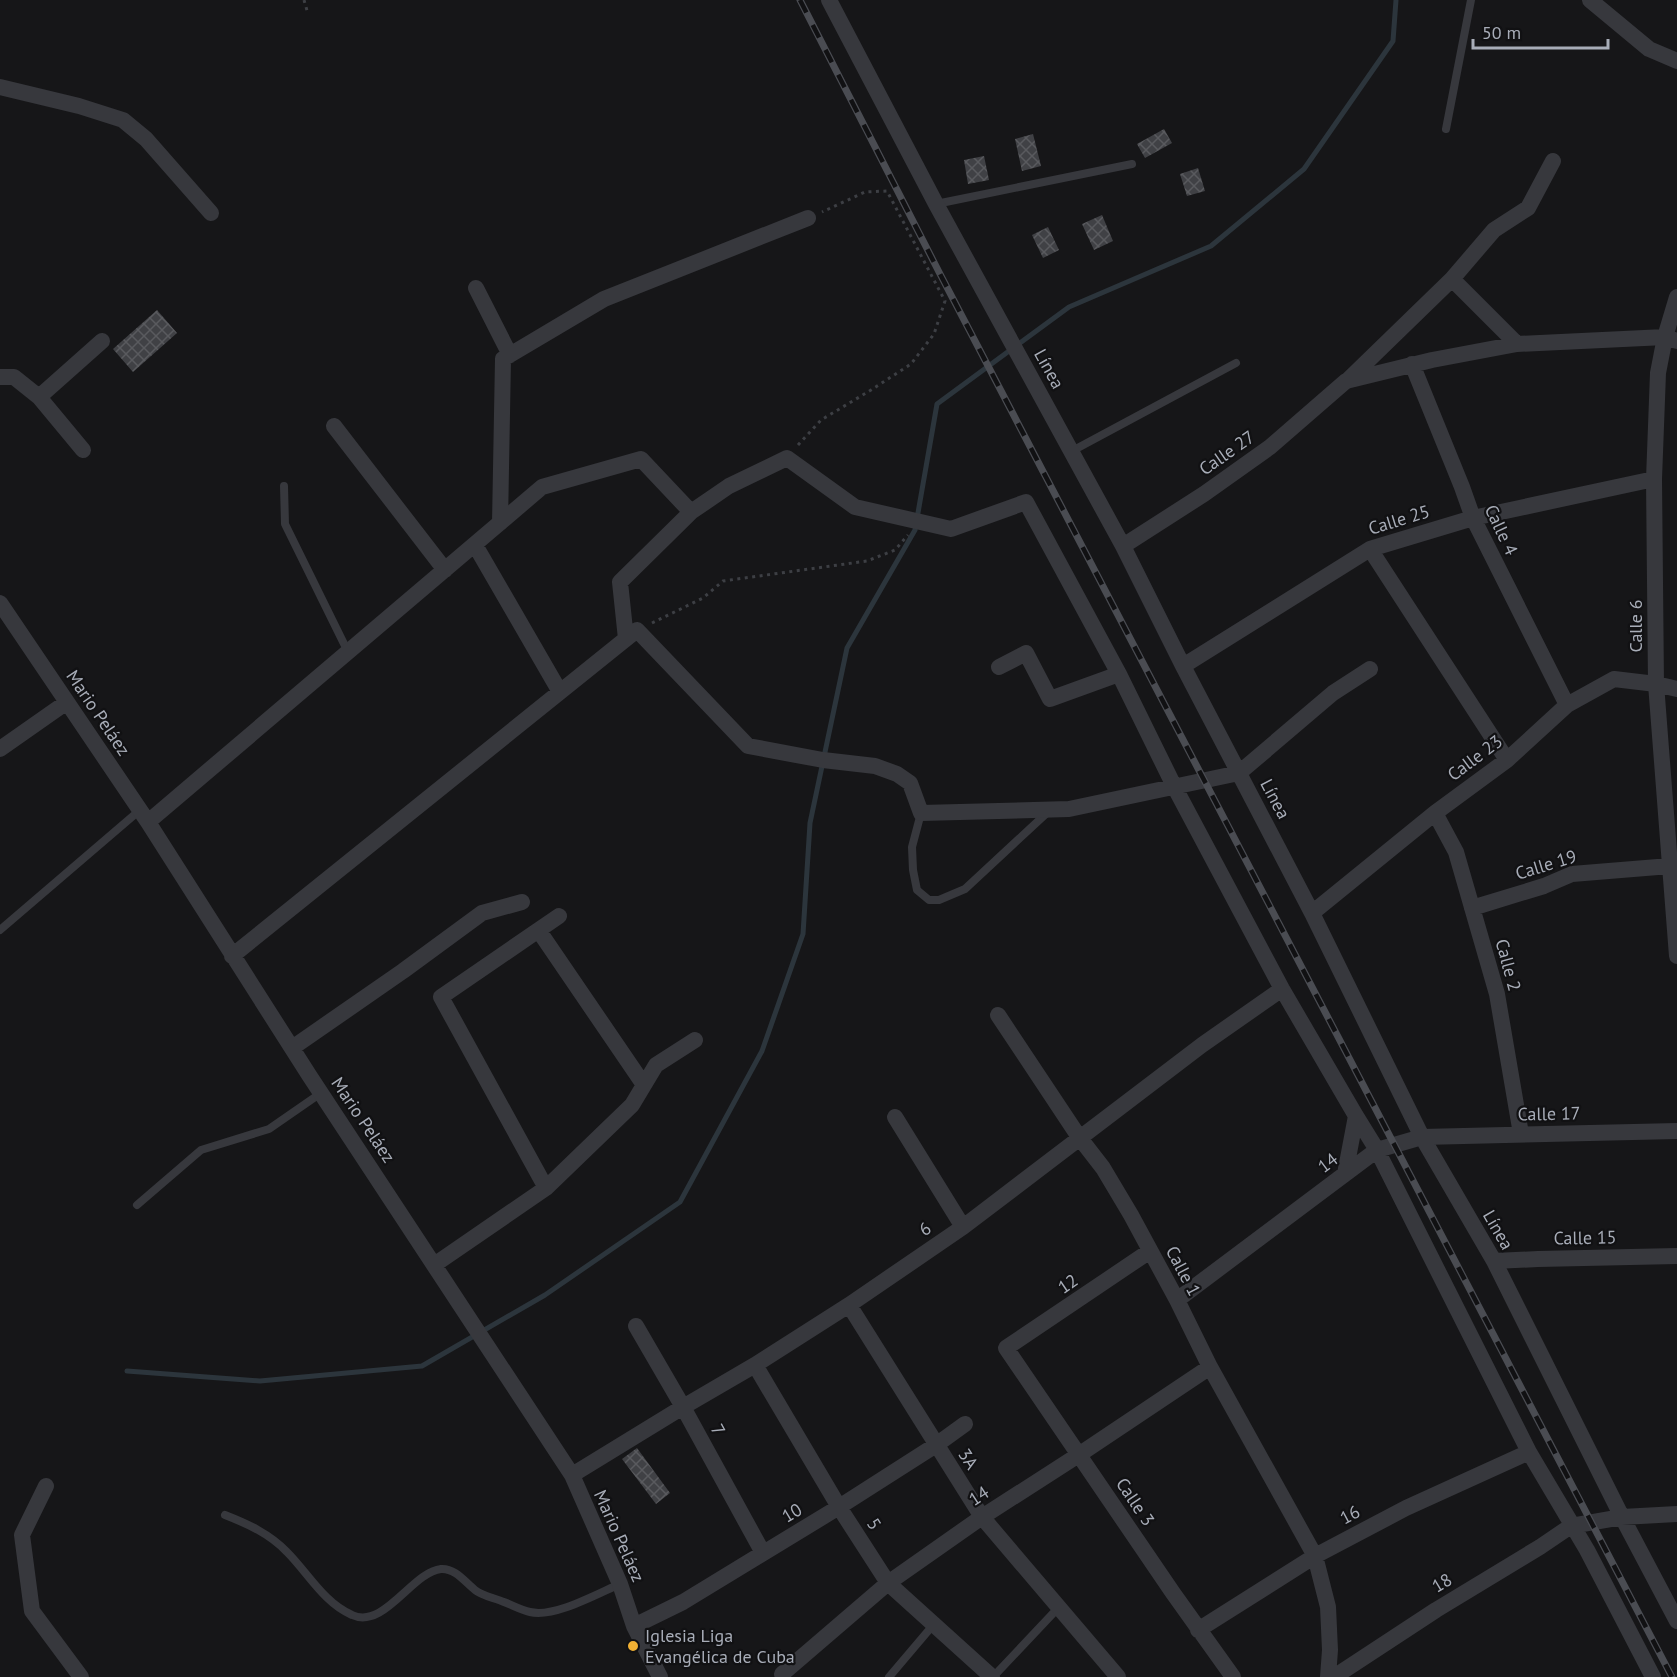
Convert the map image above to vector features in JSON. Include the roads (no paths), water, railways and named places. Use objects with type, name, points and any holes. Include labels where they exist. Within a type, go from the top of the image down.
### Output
[{"type":"street","name":"Línea","points":[[829,0],[936,204],[1123,546],[1312,913],[1422,1137],[1494,1261],[1677,1622]]},
{"type":"street","points":[[1595,2],[1649,49],[1677,61]]},
{"type":"street","points":[[0,87],[79,106],[123,120],[146,139],[211,213]]},
{"type":"street","name":"Calle 27","points":[[1123,546],[1204,494],[1270,447],[1346,381],[1452,279],[1494,230],[1528,208],[1553,161]]},
{"type":"street","points":[[500,523],[503,359],[604,299],[808,218]]},
{"type":"street","points":[[1452,279],[1517,344]]},
{"type":"street","points":[[476,288],[510,355]]},
{"type":"street","name":"Calle 6","points":[[1677,297],[1671,339],[1658,374],[1654,479],[1656,684],[1677,956]]},
{"type":"street","name":"Calle 27","points":[[1346,381],[1412,364],[1517,344],[1671,339]]},
{"type":"street","points":[[39,397],[102,341]]},
{"type":"street","name":"Calle 4","points":[[1412,364],[1473,518],[1567,705]]},
{"type":"street","points":[[0,377],[14,377],[39,397],[83,450]]},
{"type":"street","points":[[334,426],[445,570]]},
{"type":"street","points":[[1370,669],[1319,705],[1239,773],[1174,786],[1069,809],[921,813],[910,783],[897,774],[875,766],[824,760],[748,746],[631,635],[620,582],[691,512],[729,486],[787,458],[855,507],[951,529],[1026,502],[1119,674],[1174,786],[1282,989],[1377,1150],[1529,1452],[1587,1550],[1653,1677]]},
{"type":"street","points":[[144,816],[348,652],[542,487],[640,459],[691,512]]},
{"type":"street","name":"Calle 25","points":[[1183,666],[1370,549],[1473,518],[1654,479]]},
{"type":"street","points":[[475,544],[560,692]]},
{"type":"street","points":[[1370,549],[1507,760]]},
{"type":"street","name":"Mario Peláez","points":[[0,603],[144,816],[232,956],[572,1475],[620,1584],[634,1626],[660,1677]]},
{"type":"street","points":[[232,956],[631,635]]},
{"type":"street","points":[[999,667],[1026,653],[1050,699],[1119,674]]},
{"type":"street","name":"Calle 23","points":[[1312,913],[1435,813],[1507,760],[1567,705],[1614,679],[1677,689]]},
{"type":"street","points":[[0,749],[67,702]]},
{"type":"street","name":"Calle 2","points":[[1435,813],[1456,852],[1497,994],[1521,1134]]},
{"type":"street","name":"Calle 19","points":[[1472,908],[1544,886],[1572,874],[1670,866]]},
{"type":"street","points":[[292,1048],[483,913],[522,902]]},
{"type":"street","points":[[546,1188],[441,997],[559,916]]},
{"type":"street","points":[[539,931],[644,1085]]},
{"type":"street","name":"6","points":[[572,1475],[756,1365],[963,1227],[1079,1137],[1282,989]]},
{"type":"street","name":"Calle 1","points":[[998,1015],[1079,1137],[1103,1168],[1178,1300],[1210,1366],[1315,1556],[1328,1607],[1330,1650],[1328,1677]]},
{"type":"street","points":[[434,1264],[546,1188],[632,1105],[656,1065],[695,1041]]},
{"type":"street","points":[[1346,1174],[1356,1116]]},
{"type":"street","points":[[895,1117],[963,1227]]},
{"type":"street","name":"Calle 17","points":[[1422,1137],[1677,1131]]},
{"type":"street","name":"14","points":[[1178,1300],[1377,1150],[1422,1137]]},
{"type":"street","name":"12","points":[[1006,1348],[1150,1251]]},
{"type":"street","name":"Calle 15","points":[[1494,1261],[1677,1256]]},
{"type":"street","name":"3A","points":[[849,1305],[982,1517],[1118,1677]]},
{"type":"street","name":"7","points":[[636,1326],[763,1553]]},
{"type":"street","name":"Calle 3","points":[[1006,1348],[1198,1630],[1233,1677]]},
{"type":"street","name":"5","points":[[756,1365],[839,1507],[888,1583],[993,1677]]},
{"type":"street","name":"14","points":[[782,1674],[888,1583],[982,1517],[1210,1366]]},
{"type":"street","name":"10","points":[[634,1626],[683,1602],[839,1507],[965,1424]]},
{"type":"street","name":"16","points":[[1198,1630],[1315,1556],[1406,1508],[1529,1452]]},
{"type":"street","points":[[46,1486],[22,1535],[32,1611],[81,1677]]},
{"type":"street","points":[[1571,1526],[1622,1517],[1677,1514]]},
{"type":"street","name":"18","points":[[1334,1677],[1571,1526]]},
{"type":"lane","points":[[1446,129],[1471,0]]},
{"type":"lane","points":[[936,204],[1132,164]]},
{"type":"lane","points":[[1072,452],[1236,363]]},
{"type":"lane","points":[[284,486],[285,524],[348,652]]},
{"type":"lane","points":[[921,813],[912,847],[917,890],[928,900],[939,900],[965,889],[1052,809]]},
{"type":"lane","points":[[0,930],[144,816]]},
{"type":"lane","points":[[136,1205],[201,1150],[269,1129],[321,1093]]},
{"type":"lane","points":[[225,1515],[252,1526],[273,1539],[311,1581],[352,1616],[364,1618],[381,1612],[430,1573],[442,1569],[451,1570],[477,1592],[531,1612],[556,1611],[620,1584]]},
{"type":"lane","points":[[993,1677],[1059,1607]]},
{"type":"lane","points":[[889,1677],[934,1624]]},
{"type":"waterway","points":[[127,1371],[260,1381],[422,1366],[545,1295],[680,1202],[762,1051],[803,934],[810,823],[847,648],[915,530],[937,404],[1069,307],[1211,246],[1304,169],[1393,41],[1396,0]]},
{"type":"railway","points":[[800,0],[939,272],[1672,1677]]},
{"type":"place","name":"Iglesia Liga Evangélica de Cuba","points":[[633,1646]]}]
